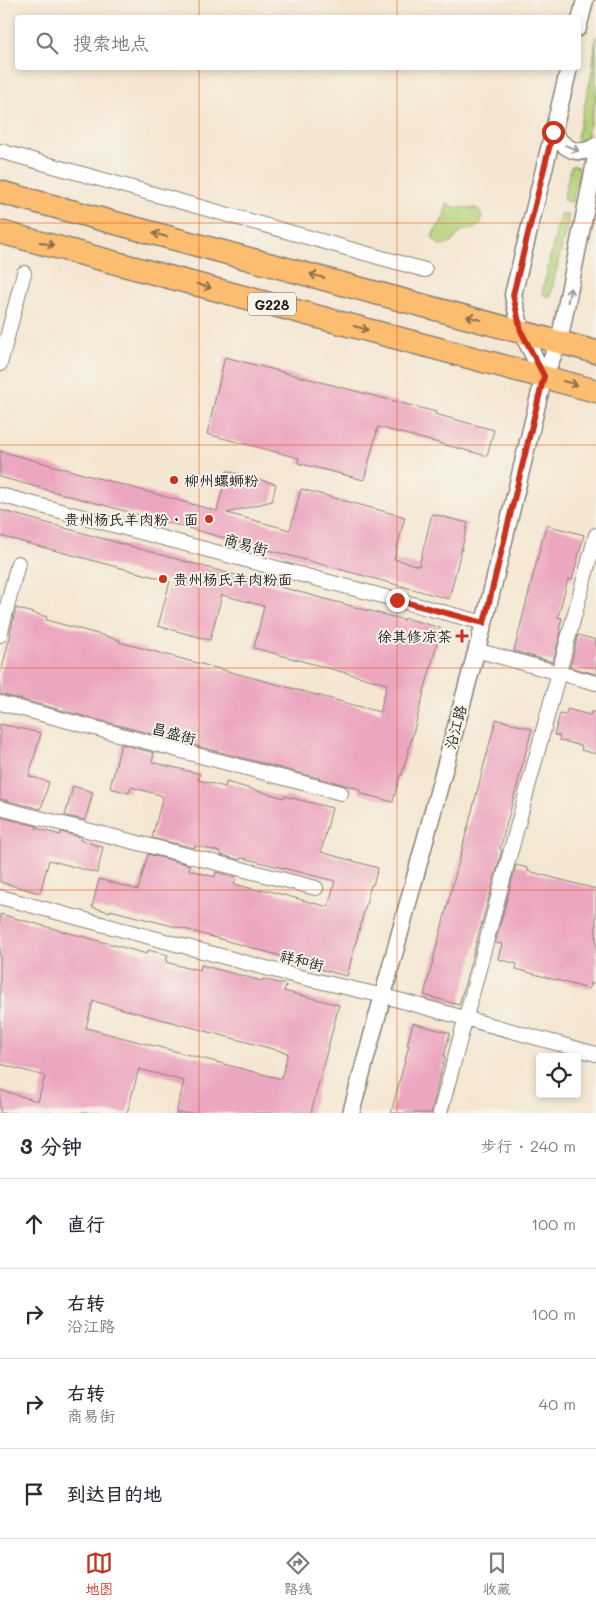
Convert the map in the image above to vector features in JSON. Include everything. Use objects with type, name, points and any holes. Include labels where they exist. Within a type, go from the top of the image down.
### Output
[{"type":"highway","name":"G228","points":[[0,192],[596,352]]},
{"type":"highway","name":"G228","points":[[0,232],[596,390]]},
{"type":"street","points":[[581,16],[585,0]]},
{"type":"street","points":[[544,376],[521,331],[513,295],[568,70]]},
{"type":"street","points":[[553,132],[561,143],[572,151],[587,150],[596,146]]},
{"type":"street","points":[[0,151],[425,270]]},
{"type":"street","name":"沿江路","points":[[352,1113],[484,623],[544,376],[559,342],[596,156]]},
{"type":"street","points":[[0,364],[24,273]]},
{"type":"street","name":"商易街","points":[[0,496],[484,623]]},
{"type":"street","points":[[440,1113],[596,534]]},
{"type":"street","points":[[0,635],[18,563]]},
{"type":"street","points":[[476,650],[596,683]]},
{"type":"street","name":"昌盛街","points":[[0,703],[341,794]]},
{"type":"street","points":[[0,808],[316,888]]},
{"type":"street","name":"祥和街","points":[[0,897],[296,976],[384,996],[596,1054]]},
{"type":"green space","points":[[596,36],[596,99],[586,140],[584,143],[581,143],[577,138],[592,73]]},
{"type":"green space","points":[[573,165],[580,170],[572,202],[563,200]]},
{"type":"green space","points":[[447,204],[458,208],[476,208],[481,214],[481,222],[477,227],[462,230],[451,243],[442,246],[435,241],[433,233],[442,220]]},
{"type":"green space","points":[[560,214],[569,215],[550,297],[542,294]]},
{"type":"building","points":[[225,357],[436,412],[435,414],[494,430],[487,456],[378,427],[364,480],[298,463],[299,458],[207,434]]},
{"type":"building","points":[[0,451],[217,511],[227,471],[276,484],[272,501],[227,513],[290,530],[301,489],[405,517],[394,559],[419,566],[432,514],[468,523],[449,599],[0,477]]},
{"type":"building","points":[[0,510],[198,565],[404,620],[405,618],[441,628],[393,802],[359,793],[360,789],[0,694],[0,676],[16,608],[47,617],[46,620],[120,640],[119,642],[380,712],[387,684],[254,648],[264,606],[222,595],[210,640],[158,626],[170,581],[0,536]]},
{"type":"building","points":[[546,525],[584,535],[572,580],[568,579],[558,617],[562,618],[559,630],[561,631],[553,662],[514,651]]},
{"type":"building","points":[[578,635],[596,640],[596,674],[570,667]]},
{"type":"building","points":[[567,709],[590,715],[591,712],[596,712],[596,754],[581,750],[582,746],[559,740],[560,736],[554,735],[560,714],[566,715]]},
{"type":"building","points":[[496,719],[532,729],[500,849],[502,850],[459,1005],[424,995]]},
{"type":"building","points":[[0,724],[41,733],[29,776],[49,782],[41,809],[0,799]]},
{"type":"building","points":[[121,744],[154,753],[152,762],[200,774],[198,780],[225,787],[226,782],[284,798],[284,796],[332,808],[321,852],[378,868],[373,885],[371,885],[347,976],[188,930],[92,907],[99,879],[138,890],[148,854],[190,865],[189,870],[215,877],[216,872],[236,877],[234,884],[261,891],[262,889],[328,907],[335,881],[243,858],[240,860],[221,855],[221,852],[197,846],[195,848],[152,838],[163,796],[131,787],[129,793],[110,788]]},
{"type":"building","points":[[73,786],[93,792],[85,820],[65,816]]},
{"type":"building","points":[[0,817],[37,826],[36,828],[60,835],[61,832],[81,837],[80,840],[103,847],[97,873],[49,860],[40,893],[0,882]]},
{"type":"building","points":[[516,865],[528,868],[528,871],[596,889],[596,985],[590,983],[589,989],[516,969],[517,964],[498,959],[502,944],[495,943]]},
{"type":"building","points":[[0,914],[147,954],[148,950],[168,955],[166,962],[191,969],[200,970],[201,965],[262,981],[263,979],[286,985],[284,991],[339,1005],[311,1113],[176,1113],[184,1081],[139,1069],[127,1113],[0,1113],[0,1090],[38,1101],[45,1076],[0,1064]],"holes":[[[93,1001],[288,1053],[281,1079],[86,1028]]]},
{"type":"building","points":[[413,1023],[450,1033],[445,1056],[431,1113],[391,1113],[409,1045],[407,1045]]},
{"type":"place","name":"柳州螺蛳粉","points":[[174,480]]},
{"type":"place","name":"贵州杨氏羊肉粉・面","points":[[209,519]]},
{"type":"place","name":"贵州杨氏羊肉粉面","points":[[163,579]]},
{"type":"place","name":"徐其修凉茶","points":[[462,636]]},
{"type":"route","points":[[397,600],[484,623],[544,376],[521,331],[513,295],[553,132]]}]
